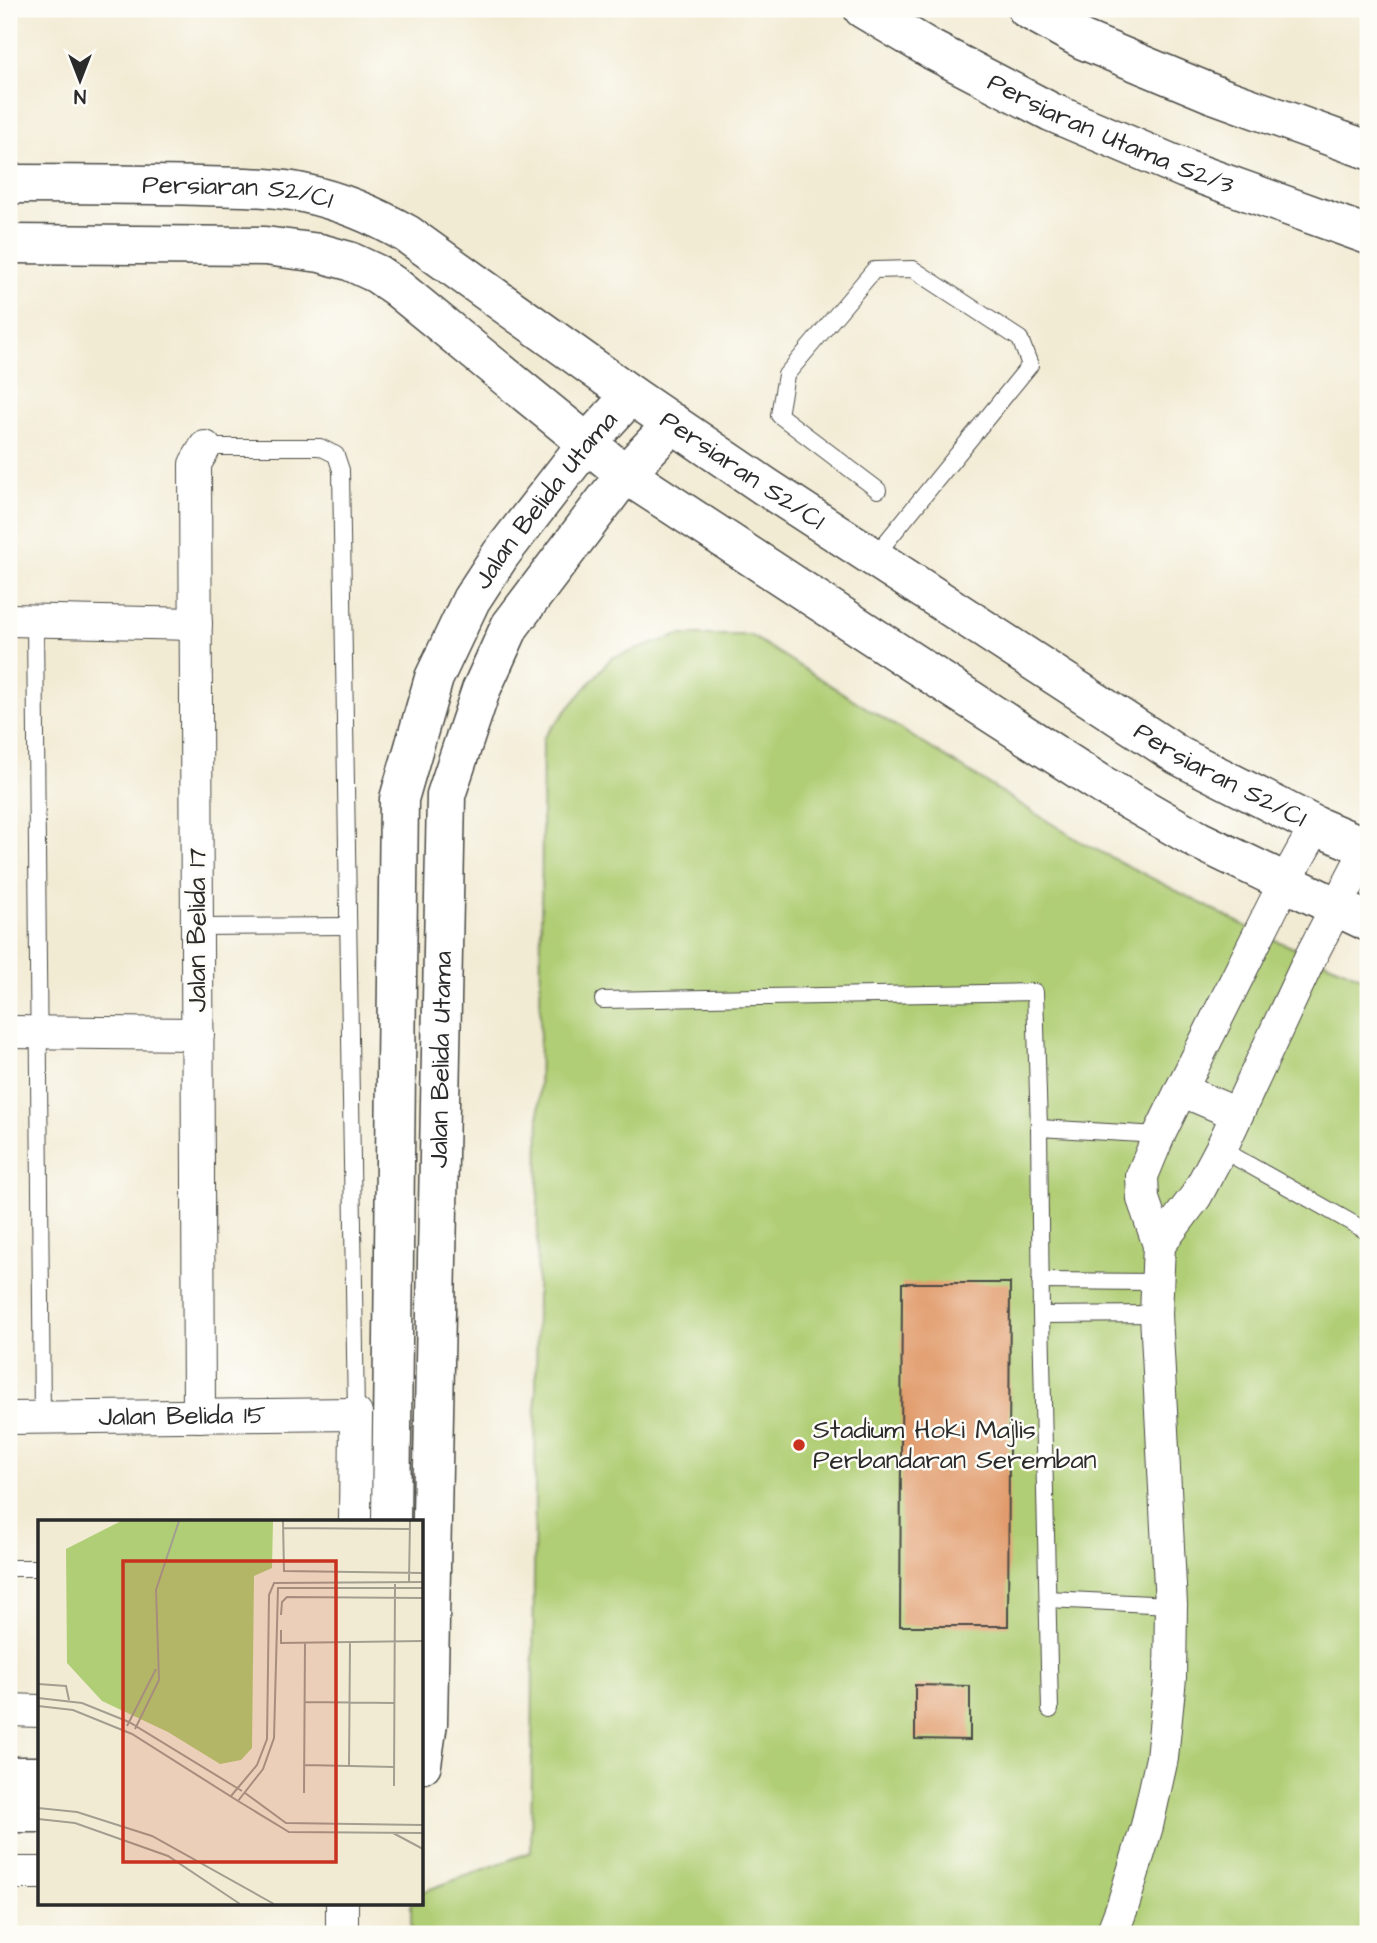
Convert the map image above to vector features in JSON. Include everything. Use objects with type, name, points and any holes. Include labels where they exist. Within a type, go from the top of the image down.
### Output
[{"type":"main road","name":"Persiaran Utama S2/3","points":[[863,9],[932,50],[1051,112],[1185,169],[1368,235]]},
{"type":"main road","points":[[1027,9],[1083,40],[1213,94],[1368,150]]},
{"type":"main road","name":"Persiaran S2/C1","points":[[9,184],[257,187],[302,193],[344,204],[378,217],[407,234],[631,395],[766,487],[1178,756],[1316,826],[1367,848]]},
{"type":"main road","name":"Persiaran S2/C1","points":[[9,244],[265,246],[320,253],[349,261],[377,274],[625,474],[1104,786],[1198,840],[1352,914]]},
{"type":"main road","name":"Jalan Belida Utama","points":[[391,1520],[399,799],[434,678],[471,600],[501,554],[587,443],[631,395]]},
{"type":"main road","name":"Jalan Belida Utama","points":[[424,1750],[428,1723],[446,795],[481,690],[510,626],[625,474],[673,423]]},
{"type":"main road","points":[[9,1776],[38,1776]]},
{"type":"main road","points":[[9,1813],[38,1813]]},
{"type":"street","name":"Jalan Belida 17","points":[[199,1416],[195,464],[205,447]]},
{"type":"street","points":[[22,621],[196,624]]},
{"type":"street","points":[[1112,1934],[1147,1826],[1162,1758],[1170,1678],[1171,1605],[1156,1314],[1159,1245],[1143,1199],[1142,1176],[1181,1090],[1285,882],[1316,826]]},
{"type":"street","points":[[1159,1245],[1196,1196],[1237,1114],[1352,914],[1367,848]]},
{"type":"street","points":[[24,1032],[198,1034]]},
{"type":"street","points":[[1181,1090],[1237,1114]]},
{"type":"street","points":[[355,1520],[356,1414]]},
{"type":"street","name":"Jalan Belida 15","points":[[9,1418],[356,1414]]},
{"type":"street","points":[[9,1710],[38,1711]]},
{"type":"street","points":[[9,1873],[38,1874]]},
{"type":"street","points":[[341,1904],[342,1934]]},
{"type":"lane","points":[[874,557],[1030,365],[1020,339],[913,269],[874,270],[786,375],[779,415],[878,490]]},
{"type":"lane","points":[[205,447],[320,447],[337,455],[341,470],[356,1414]]},
{"type":"lane","points":[[22,621],[24,1032],[42,1418]]},
{"type":"lane","points":[[197,927],[348,926]]},
{"type":"lane","points":[[603,1000],[1035,992],[1050,1710]]},
{"type":"lane","points":[[1039,1128],[1159,1135]]},
{"type":"lane","points":[[1221,1149],[1368,1233]]},
{"type":"lane","points":[[1040,1281],[1156,1282]]},
{"type":"lane","points":[[1041,1315],[1156,1314]]},
{"type":"lane","points":[[9,1568],[38,1568]]},
{"type":"lane","points":[[1048,1599],[1171,1605]]},
{"type":"green space","points":[[680,635],[750,635],[1081,842],[1259,933],[1368,980],[1368,1934],[411,1934],[411,1904],[424,1904],[424,1891],[531,1852],[543,738],[611,658]]},
{"type":"building","points":[[902,1283],[1010,1283],[1008,1626],[900,1626]]},
{"type":"building","points":[[915,1685],[970,1686],[970,1740],[915,1739]]},
{"type":"place","name":"Stadium Hoki Majlis Perbandaran Seremban","points":[[799,1445]]}]
